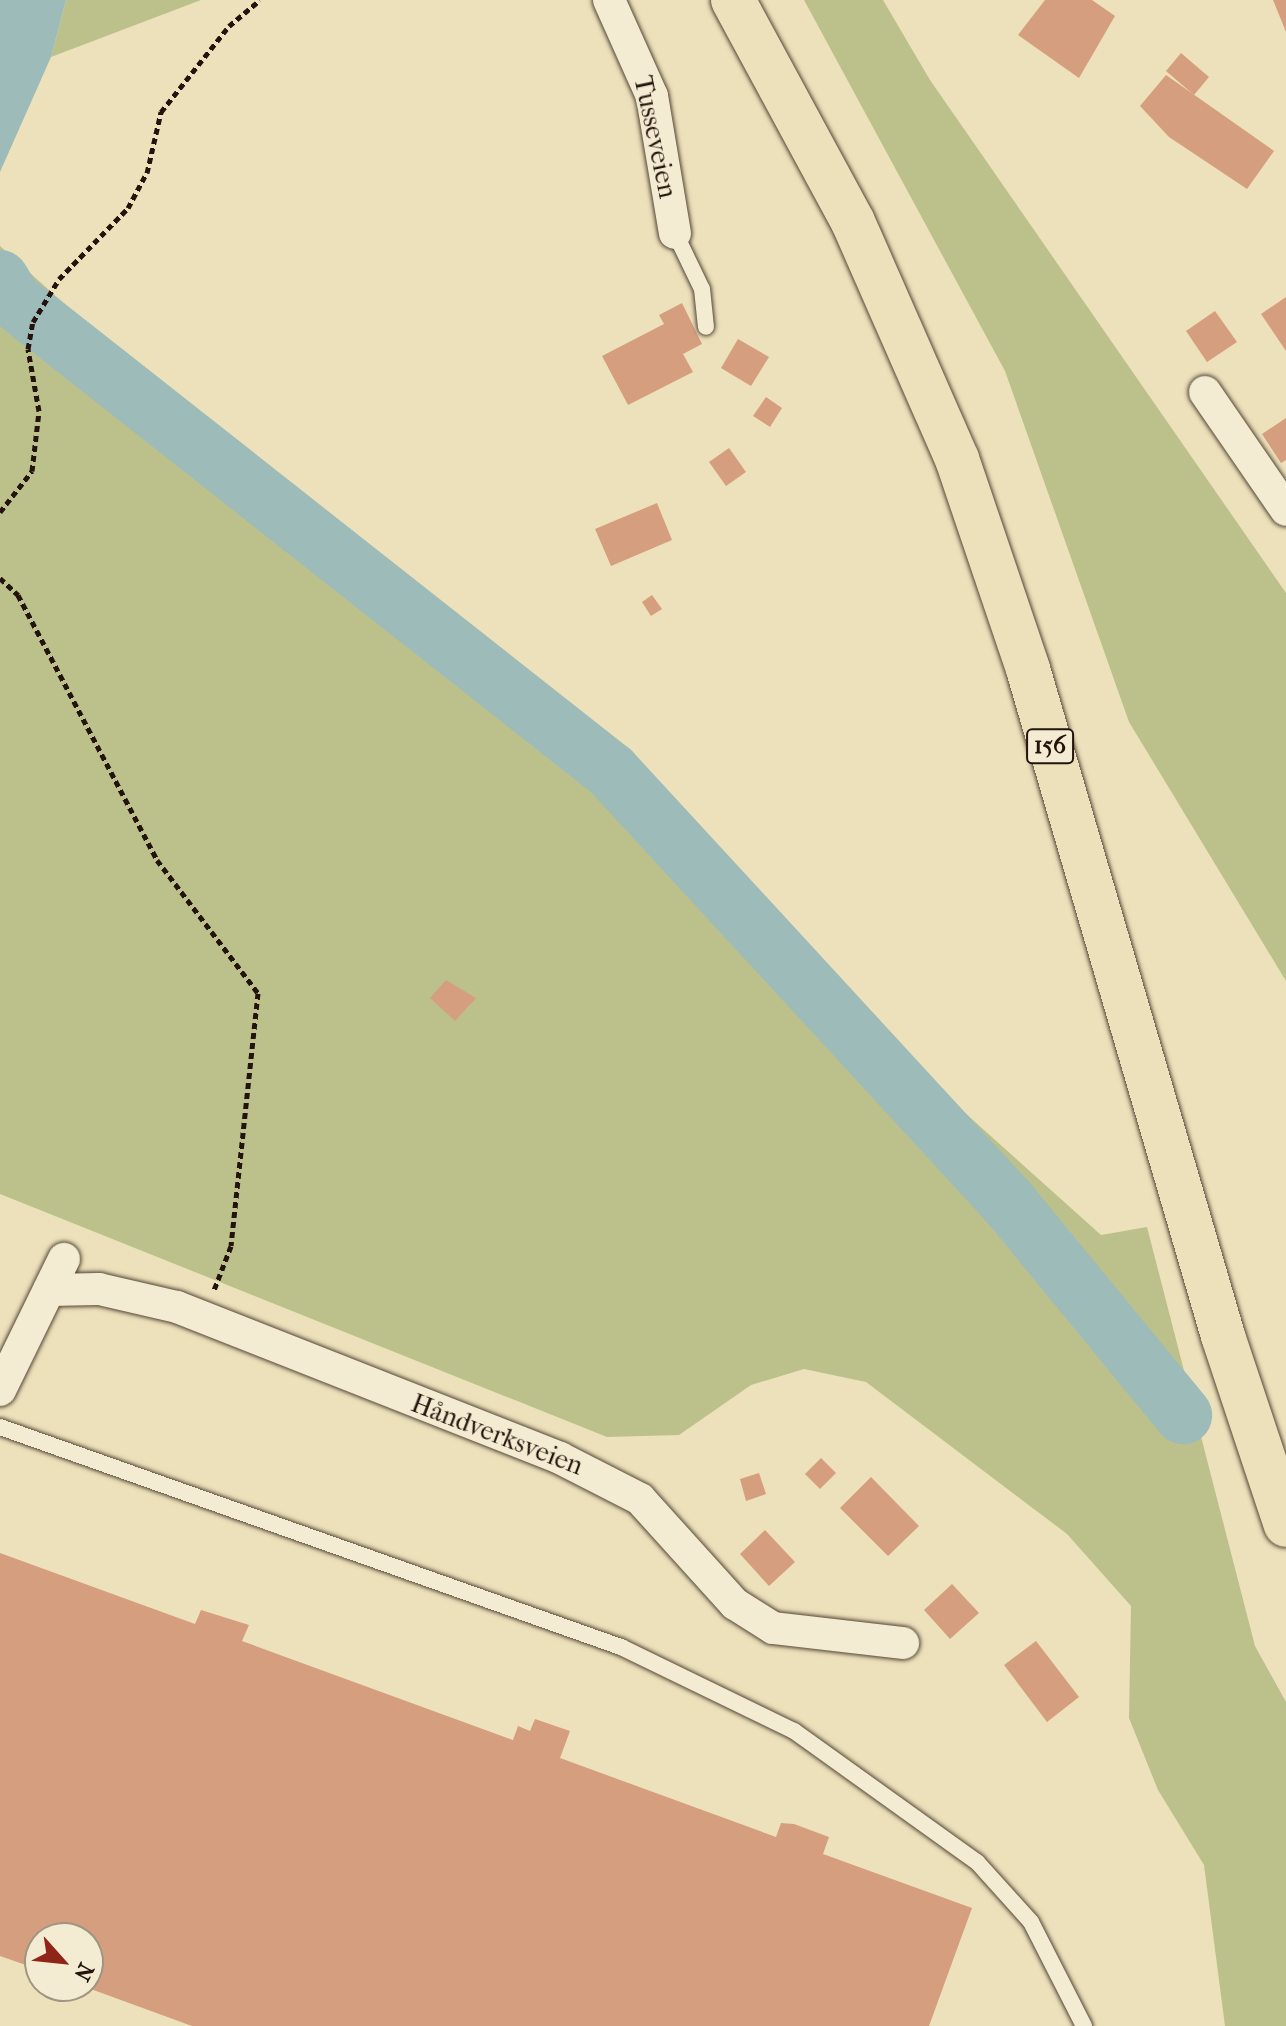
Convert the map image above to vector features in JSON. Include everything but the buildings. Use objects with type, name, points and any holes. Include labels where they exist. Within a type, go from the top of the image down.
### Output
[{"type":"main road","name":"156","points":[[733,0],[859,234],[957,459],[1028,669],[1218,1321],[1286,1525]]},
{"type":"street","name":"Tusseveien","points":[[609,0],[652,96],[675,233]]},
{"type":"street","points":[[1205,392],[1286,510]]},
{"type":"street","points":[[0,1390],[64,1259]]},
{"type":"street","name":"Håndverksveien","points":[[49,1290],[99,1289],[203,1317],[607,1478],[659,1515],[735,1604],[773,1628],[903,1643]]},
{"type":"lane","points":[[675,233],[702,289],[706,327]]},
{"type":"lane","points":[[0,1427],[621,1647],[794,1731],[977,1862],[1031,1922],[1084,2026]]},
{"type":"path","points":[[0,512],[32,471],[39,411],[28,349],[33,322],[59,279],[128,208],[147,173],[161,112],[229,26],[260,0]]},
{"type":"path","points":[[0,578],[18,595],[157,860],[258,993],[231,1246],[203,1317]]},
{"type":"green space","points":[[66,0],[201,0],[51,57]]},
{"type":"green space","points":[[804,0],[883,0],[930,80],[1286,593],[1286,981],[1129,722],[1005,371]]},
{"type":"green space","points":[[0,246],[1101,1235],[1147,1227],[1255,1646],[1286,1702],[1286,2026],[1225,2026],[1204,1865],[1158,1790],[1129,1718],[1131,1606],[1067,1534],[866,1382],[804,1369],[751,1385],[679,1435],[607,1437],[0,1194]]},
{"type":"water","points":[[0,0],[66,0],[51,57],[0,172]]},
{"type":"waterway","points":[[0,279],[12,299],[611,771],[1008,1202],[1183,1415]]}]
